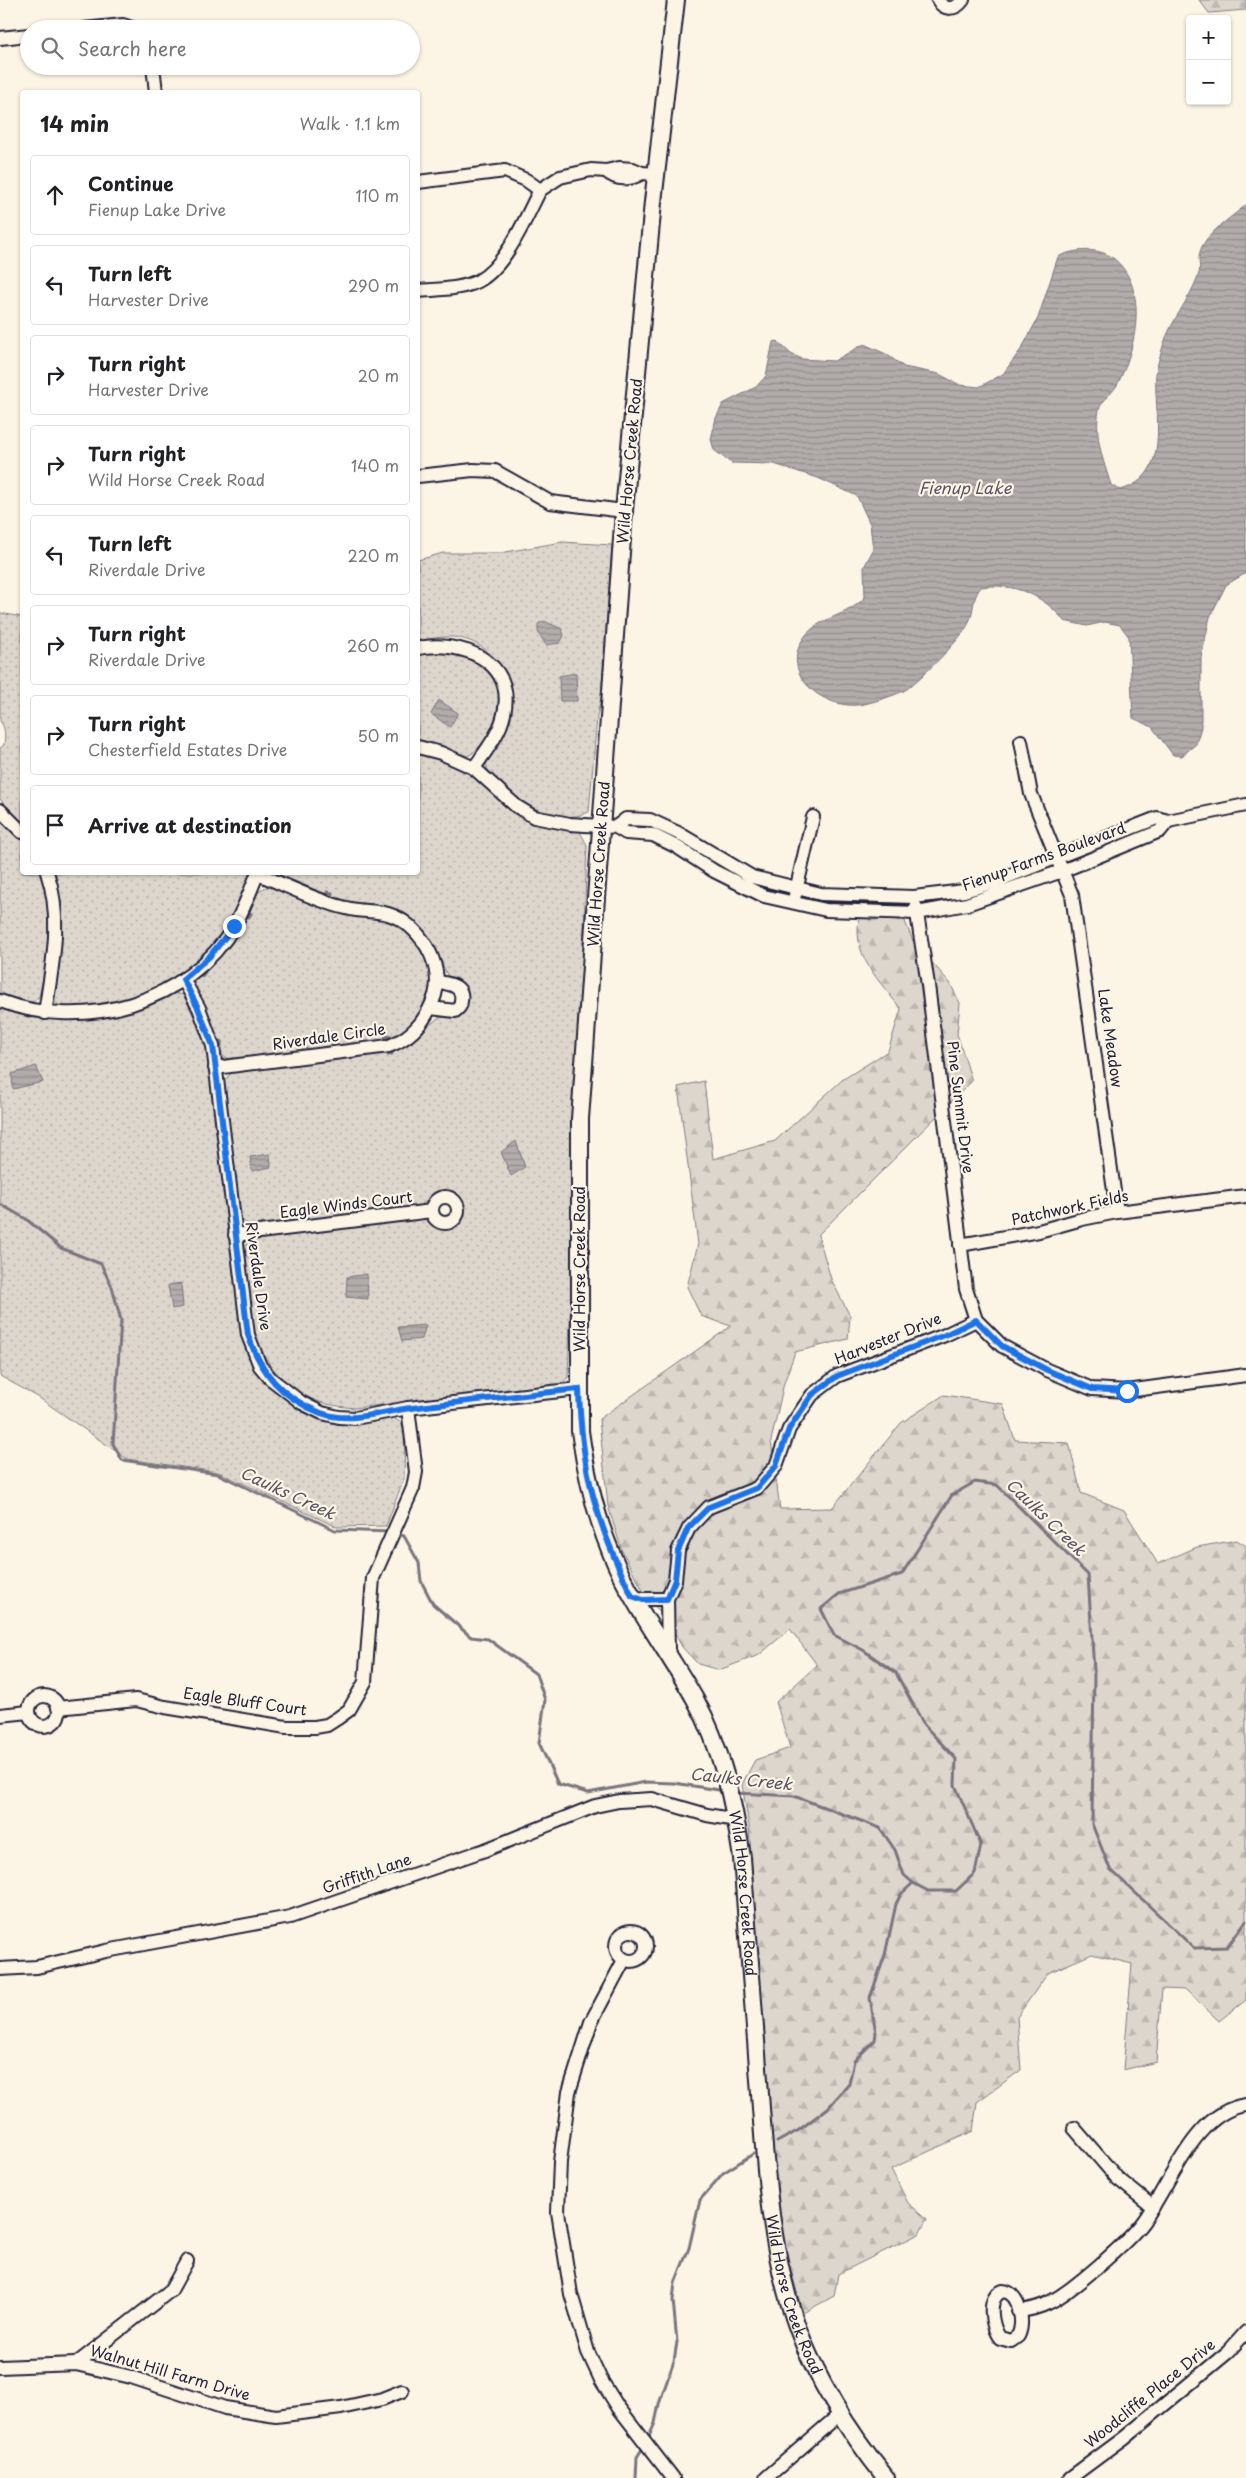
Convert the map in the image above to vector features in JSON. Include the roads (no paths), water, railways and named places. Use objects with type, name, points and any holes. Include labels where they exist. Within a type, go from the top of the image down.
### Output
[{"type":"main road","name":"Wild Horse Creek Road","points":[[676,0],[650,174],[624,511],[609,826],[580,1119],[580,1431],[586,1472],[596,1514],[612,1556],[632,1596],[696,1701],[722,1764],[735,1814],[742,1858],[761,2108],[773,2232],[798,2327],[840,2414],[886,2478]]},
{"type":"street","points":[[938,0],[942,6],[951,8],[960,5],[963,0]]},
{"type":"street","points":[[0,38],[20,35]]},
{"type":"street","points":[[153,75],[156,90]]},
{"type":"street","points":[[420,291],[460,287],[478,281],[490,273],[509,246],[540,190],[566,174],[592,170],[606,172],[613,178],[632,179],[650,174]]},
{"type":"street","points":[[420,182],[505,171],[526,180],[540,190]]},
{"type":"street","points":[[420,476],[473,470],[495,471],[550,502],[624,511]]},
{"type":"street","points":[[420,648],[431,645],[464,649],[485,660],[500,678],[506,702],[504,714],[497,733],[474,768]]},
{"type":"street","name":"Lake Meadow","points":[[1021,741],[1031,794],[1072,895],[1117,1212]]},
{"type":"street","points":[[420,748],[441,753],[474,768],[516,806],[529,814],[570,824],[609,826]]},
{"type":"street","name":"Fienup Farms Boulevard","points":[[609,826],[626,819],[650,820],[678,833],[752,877],[821,894],[849,897],[914,898],[964,891],[994,882],[1157,818],[1168,821],[1246,805]]},
{"type":"street","points":[[0,810],[20,830]]},
{"type":"street","points":[[794,903],[813,817]]},
{"type":"street","name":"Fienup Farms Boulevard","points":[[609,826],[626,833],[653,835],[676,846],[714,871],[764,896],[826,910],[917,913],[967,904],[1062,871],[1160,831],[1168,821]]},
{"type":"street","points":[[45,1013],[56,933],[54,893],[48,875]]},
{"type":"street","points":[[0,1001],[22,1009],[45,1013],[93,1013],[117,1009],[139,1002],[183,979],[209,957],[234,926],[257,875]]},
{"type":"street","points":[[263,875],[346,908],[388,914],[398,918],[424,943],[436,968],[439,982],[458,988],[461,993],[461,1003],[455,1011],[431,1008]]},
{"type":"street","name":"Pine Summit Drive","points":[[914,898],[966,1289],[976,1320]]},
{"type":"street","name":"Riverdale Drive","points":[[183,979],[198,1008],[213,1046],[248,1335],[260,1366],[271,1379],[302,1403],[330,1415],[355,1418],[408,1408],[579,1389]]},
{"type":"street","name":"Riverdale Circle","points":[[215,1068],[389,1046],[413,1033],[431,1008],[439,982]]},
{"type":"street","name":"Patchwork Fields","points":[[960,1244],[1039,1231],[1082,1218],[1117,1212],[1246,1196]]},
{"type":"street","name":"Eagle Winds Court","points":[[235,1235],[432,1211]]},
{"type":"street","points":[[976,1320],[1002,1346],[1047,1370],[1092,1389],[1127,1391],[1246,1375]]},
{"type":"street","name":"Harvester Drive","points":[[668,1654],[667,1599],[675,1580],[678,1551],[688,1528],[709,1507],[757,1488],[776,1466],[789,1429],[812,1395],[837,1376],[945,1335],[976,1320]]},
{"type":"street","name":"Eagle Bluff Court","points":[[58,1708],[136,1700],[286,1727],[327,1725],[350,1710],[365,1682],[373,1578],[413,1488],[416,1472],[408,1408]]},
{"type":"street","points":[[632,1596],[643,1600],[667,1599]]},
{"type":"street","points":[[42,1696],[54,1700],[58,1708],[54,1721],[46,1725],[36,1723],[30,1712],[32,1703],[42,1696]]},
{"type":"street","points":[[0,1715],[30,1712]]},
{"type":"street","name":"Griffith Lane","points":[[0,1969],[37,1967],[106,1951],[290,1917],[485,1850],[596,1806],[618,1801],[652,1799],[707,1815],[735,1814]]},
{"type":"street","points":[[624,1960],[591,2022],[569,2092],[560,2162],[558,2212],[571,2294],[588,2352],[601,2380],[673,2478]]},
{"type":"street","points":[[1018,2311],[1033,2309],[1062,2296],[1134,2234],[1153,2207],[1198,2133],[1216,2117],[1246,2105]]},
{"type":"street","points":[[1074,2128],[1117,2178],[1153,2207]]},
{"type":"street","name":"Walnut Hill Farm Drive","points":[[76,2364],[171,2290],[187,2261]]},
{"type":"street","name":"Woodcliffe Place Drive","points":[[1070,2478],[1124,2438],[1228,2352],[1246,2332]]},
{"type":"street","name":"Walnut Hill Farm Drive","points":[[0,2367],[76,2364],[131,2377],[225,2408],[276,2416],[341,2408],[382,2399],[402,2391]]},
{"type":"street","points":[[766,2478],[840,2414]]},
{"type":"water","name":"Fienup Lake","points":[[1246,205],[1246,573],[1226,585],[1210,617],[1201,658],[1201,727],[1196,744],[1182,756],[1173,755],[1152,727],[1133,718],[1129,637],[1120,625],[1105,622],[1087,626],[1064,621],[1048,604],[1038,598],[1016,589],[1005,587],[981,587],[974,600],[972,613],[965,629],[951,647],[907,689],[857,705],[831,701],[818,695],[801,676],[797,664],[797,652],[809,631],[850,609],[865,597],[864,567],[873,550],[870,524],[857,496],[818,478],[774,464],[731,463],[714,450],[711,439],[716,418],[723,404],[756,387],[766,376],[773,342],[777,341],[791,354],[802,359],[834,361],[864,344],[886,354],[904,367],[939,374],[960,385],[979,387],[1003,374],[1022,348],[1038,318],[1058,257],[1071,252],[1085,250],[1107,254],[1125,270],[1132,285],[1136,302],[1134,337],[1130,354],[1117,385],[1100,407],[1098,420],[1098,439],[1105,466],[1111,485],[1120,490],[1137,483],[1148,471],[1154,457],[1158,423],[1156,372],[1166,337],[1198,276],[1201,249],[1212,233]]},
{"type":"water","points":[[544,621],[562,629],[564,636],[560,643],[546,645],[538,632],[538,624]]},
{"type":"water","points":[[576,673],[577,701],[560,701],[559,676]]},
{"type":"water","points":[[439,700],[458,713],[450,727],[431,714]]},
{"type":"water","points":[[36,1066],[43,1082],[13,1089],[12,1074]]},
{"type":"water","points":[[516,1141],[525,1167],[511,1176],[501,1152]]},
{"type":"water","points":[[270,1154],[271,1167],[252,1171],[250,1157]]},
{"type":"water","points":[[367,1274],[368,1299],[346,1297],[347,1277]]},
{"type":"water","points":[[181,1283],[183,1307],[172,1309],[168,1285]]},
{"type":"water","points":[[426,1325],[422,1339],[402,1341],[398,1327]]},
{"type":"waterway","points":[[327,892],[332,893],[331,897],[326,895],[327,892]]},
{"type":"waterway","points":[[248,912],[251,914],[249,917],[246,916],[248,912]]},
{"type":"waterway","points":[[204,969],[205,972],[202,976],[199,973],[204,969]]},
{"type":"waterway","points":[[391,1036],[392,1039],[386,1041],[385,1037],[391,1036]]},
{"type":"waterway","points":[[221,1041],[221,1046],[218,1046],[217,1042],[221,1041]]},
{"type":"waterway","points":[[392,1050],[392,1054],[388,1055],[387,1052],[392,1050]]},
{"type":"waterway","name":"Caulks Creek","points":[[0,1204],[26,1219],[61,1248],[101,1264],[112,1287],[121,1320],[113,1444],[122,1460],[218,1474],[335,1530],[390,1532]]},
{"type":"waterway","name":"Caulks Creek","points":[[736,1793],[794,1796],[880,1828],[895,1850],[904,1875],[913,1883],[928,1891],[956,1891],[975,1873],[981,1845],[955,1785],[956,1759],[924,1725],[896,1673],[863,1650],[834,1635],[821,1609],[839,1594],[902,1574],[952,1495],[975,1482],[997,1485],[1088,1575],[1094,1671],[1092,1824],[1110,1869],[1194,1948],[1227,1947],[1246,1921]]},
{"type":"waterway","name":"Caulks Creek","points":[[396,1534],[404,1536],[419,1563],[421,1581],[433,1604],[471,1637],[488,1639],[536,1674],[545,1700],[539,1743],[558,1784],[588,1793],[646,1782],[674,1783],[725,1791]]},
{"type":"waterway","points":[[777,2142],[799,2130],[828,2108],[849,2084],[854,2061],[875,2040],[876,2033],[870,1998],[885,1955],[896,1904],[901,1894],[913,1883]]},
{"type":"waterway","points":[[647,2441],[655,2423],[659,2404],[674,2361],[677,2342],[673,2300],[675,2283],[689,2248],[700,2200],[723,2173],[753,2154]]},
{"type":"waterway","points":[[636,2478],[637,2457],[644,2446]]}]
